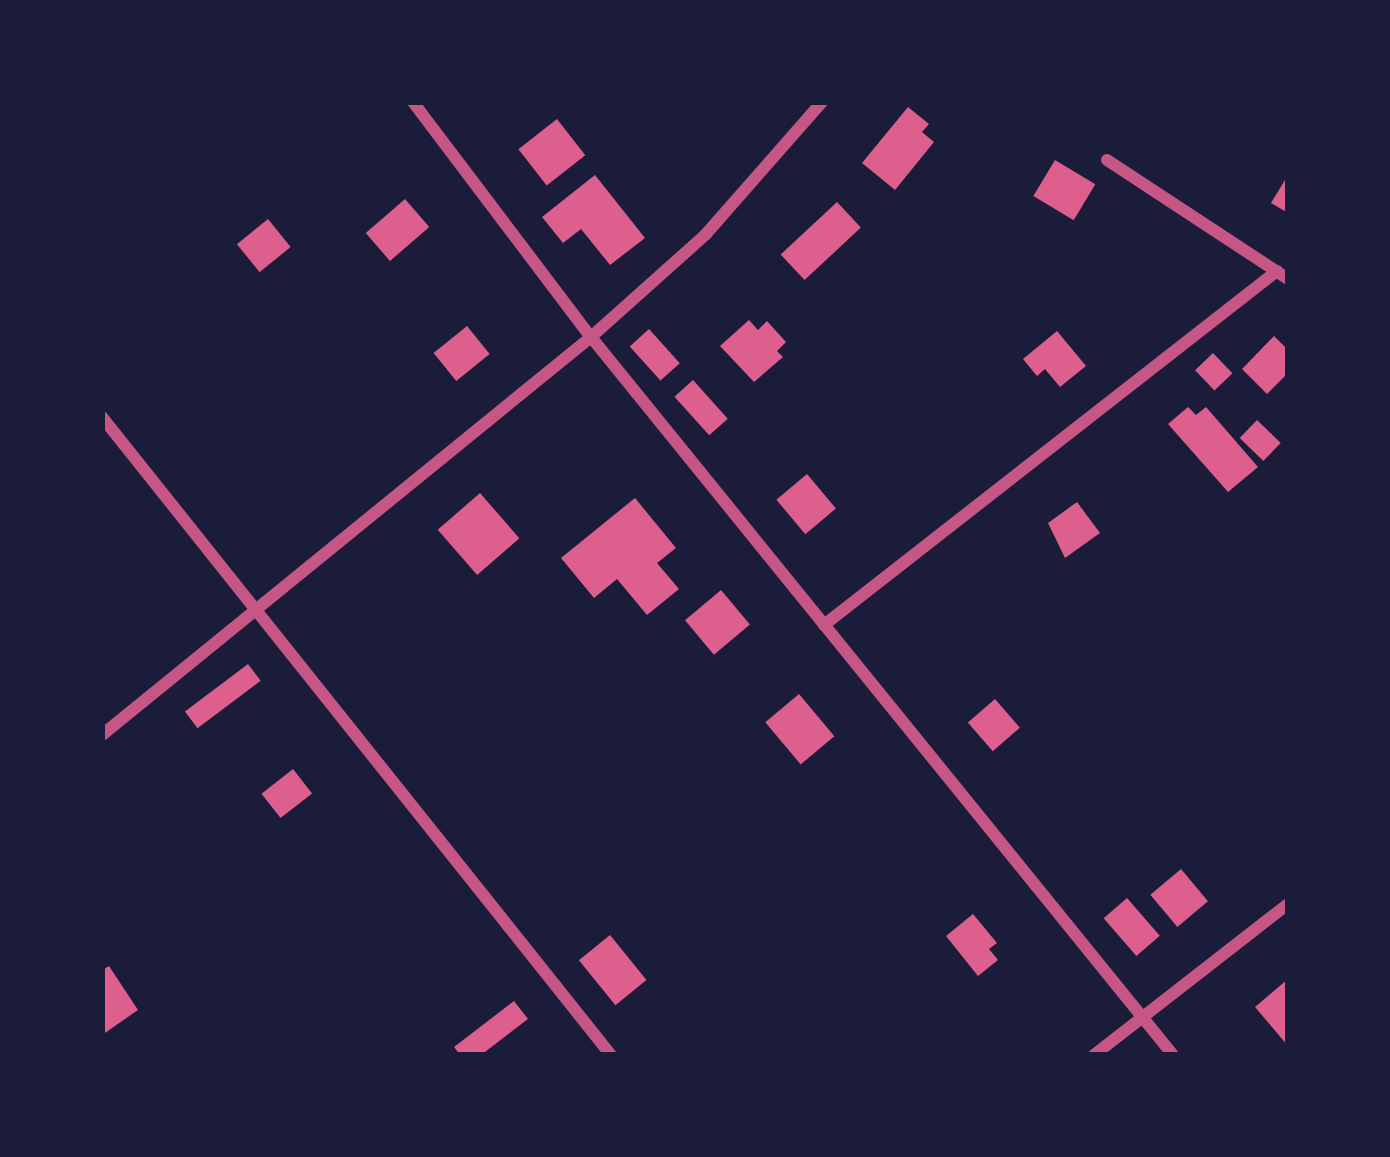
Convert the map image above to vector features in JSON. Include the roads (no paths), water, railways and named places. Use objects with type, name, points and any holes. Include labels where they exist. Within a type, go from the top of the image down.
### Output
[{"type":"street","points":[[412,102],[591,337],[1173,1055]]},
{"type":"street","points":[[102,735],[591,337],[706,234],[822,102]]},
{"type":"street","points":[[824,625],[1282,275],[1107,160]]},
{"type":"street","points":[[102,418],[611,1055]]},
{"type":"street","points":[[1094,1055],[1288,904]]}]
